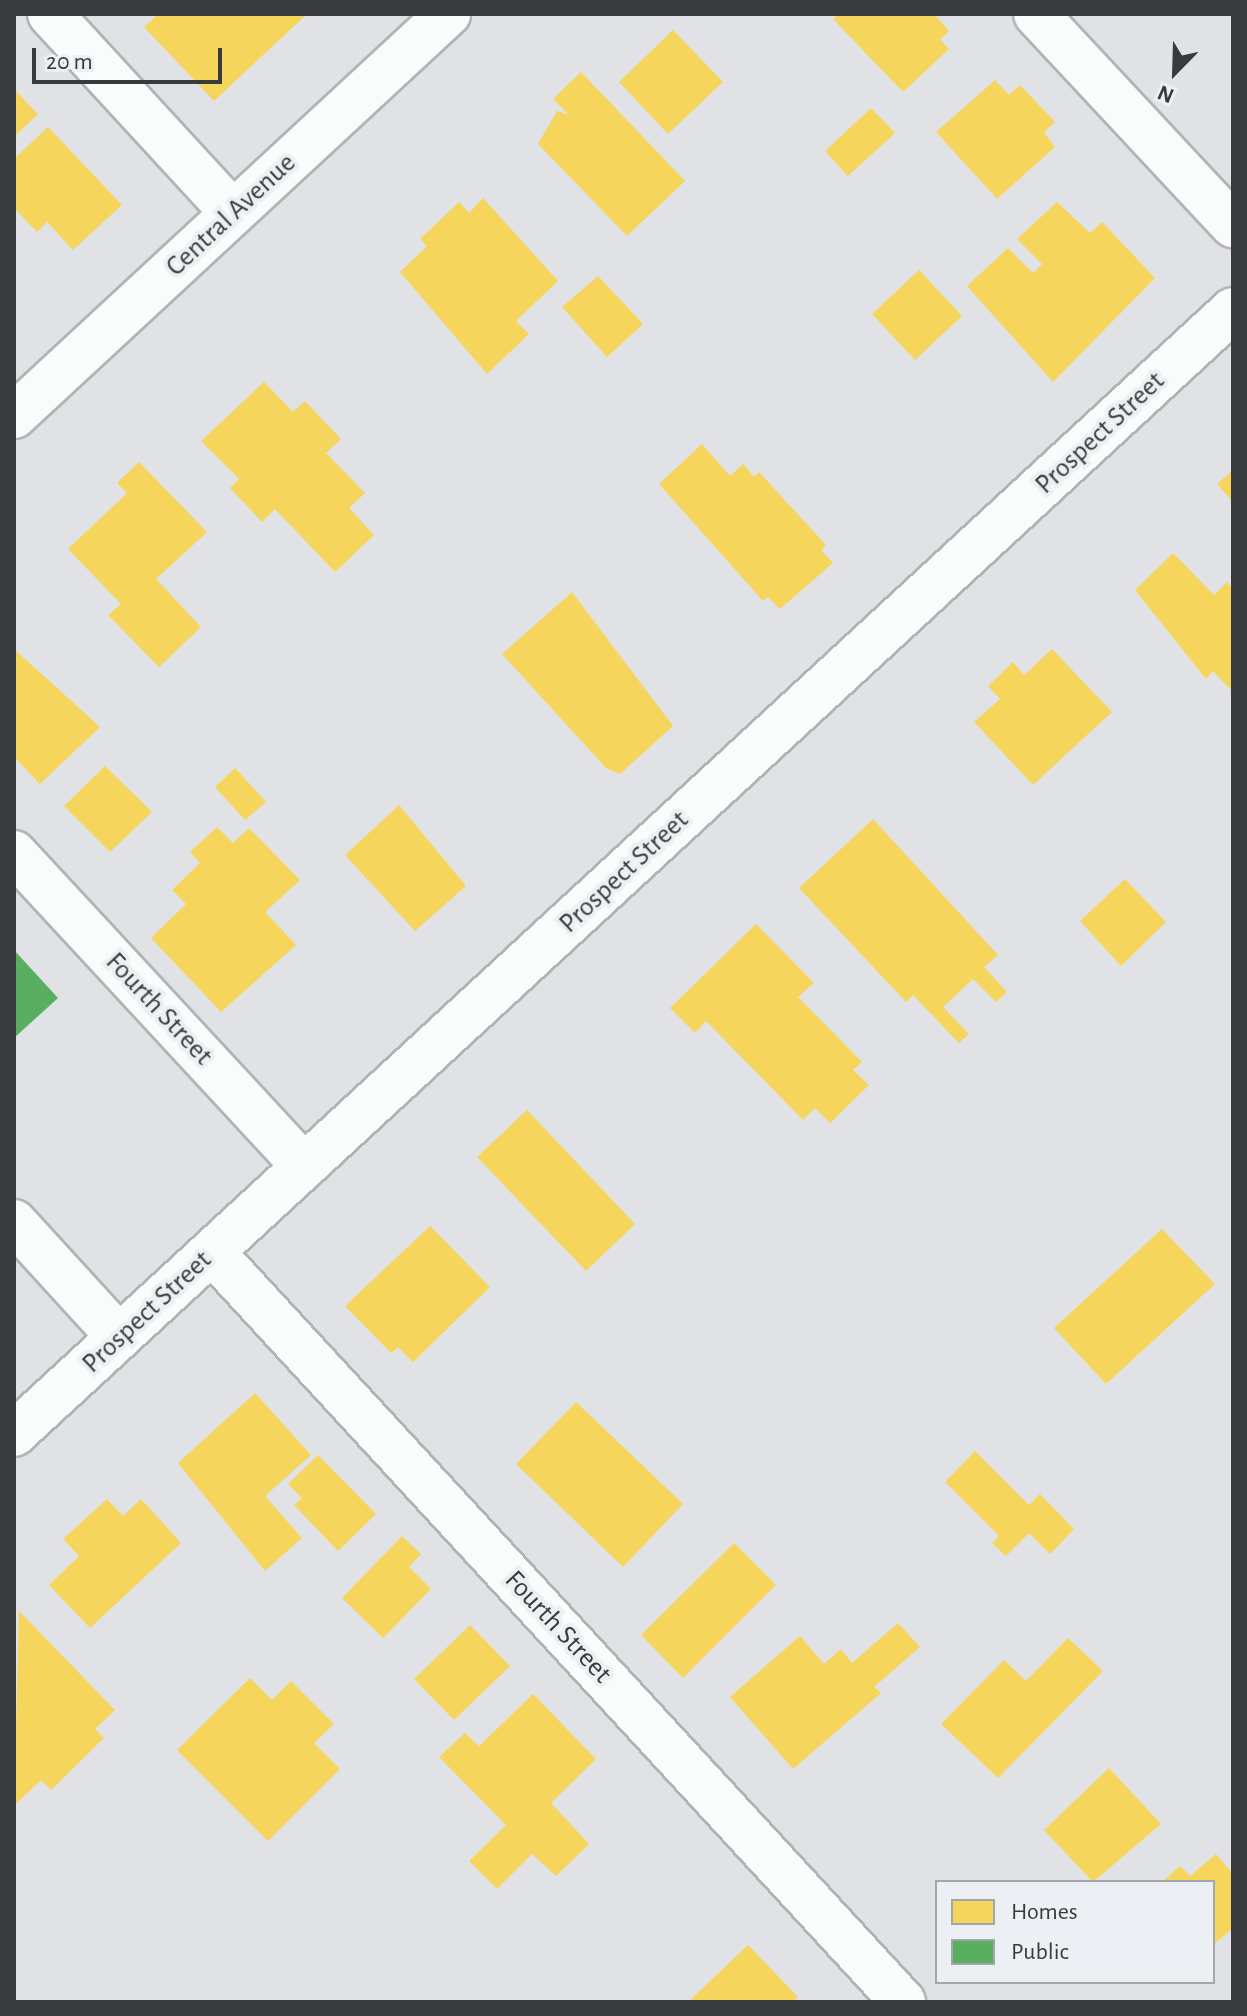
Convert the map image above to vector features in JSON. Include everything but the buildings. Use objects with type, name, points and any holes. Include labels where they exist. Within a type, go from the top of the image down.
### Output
[{"type":"street","points":[[50,14],[233,213]]},
{"type":"street","name":"Central Avenue","points":[[14,416],[448,14]]},
{"type":"street","points":[[1036,14],[1233,225]]},
{"type":"street","name":"Prospect Street","points":[[14,1434],[1233,310]]},
{"type":"street","name":"Fourth Street","points":[[14,853],[304,1166]]},
{"type":"street","points":[[14,1222],[119,1337]]},
{"type":"street","name":"Fourth Street","points":[[212,1252],[903,2002]]}]
